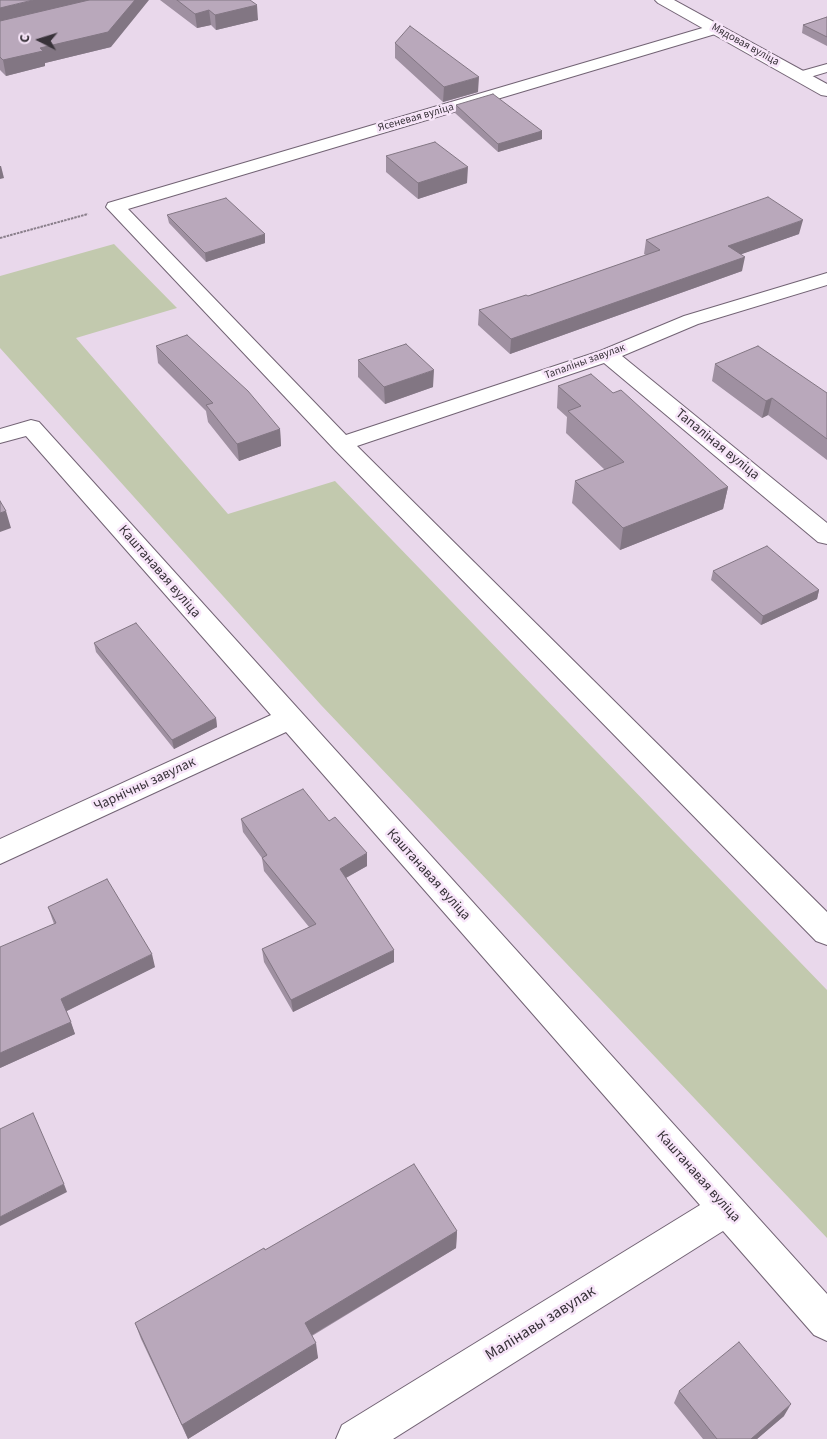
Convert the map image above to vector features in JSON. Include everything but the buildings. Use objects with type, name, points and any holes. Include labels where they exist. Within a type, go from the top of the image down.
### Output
[{"type":"street","name":"Мядовая вуліца","points":[[663,0],[827,91]]},
{"type":"street","name":"Ясеневая вуліца","points":[[115,207],[716,29]]},
{"type":"street","points":[[115,207],[342,444],[827,932]]},
{"type":"street","name":"Тапаліны завулак","points":[[342,444],[607,355],[690,320],[827,279]]},
{"type":"street","name":"Тапаліная вуліца","points":[[607,355],[827,536]]},
{"type":"street","name":"Каштанавая вуліца","points":[[0,436],[31,427],[827,1322]]},
{"type":"street","name":"Чарнічны завулак","points":[[0,852],[289,719]]},
{"type":"street","name":"Малінавы завулак","points":[[356,1439],[726,1209]]},
{"type":"lane","points":[[800,76],[827,68]]},
{"type":"path","points":[[0,238],[115,207]]},
{"type":"green space","points":[[114,244],[177,308],[76,338],[228,514],[335,481],[827,990],[827,1238],[321,705],[0,348],[0,276]]}]
